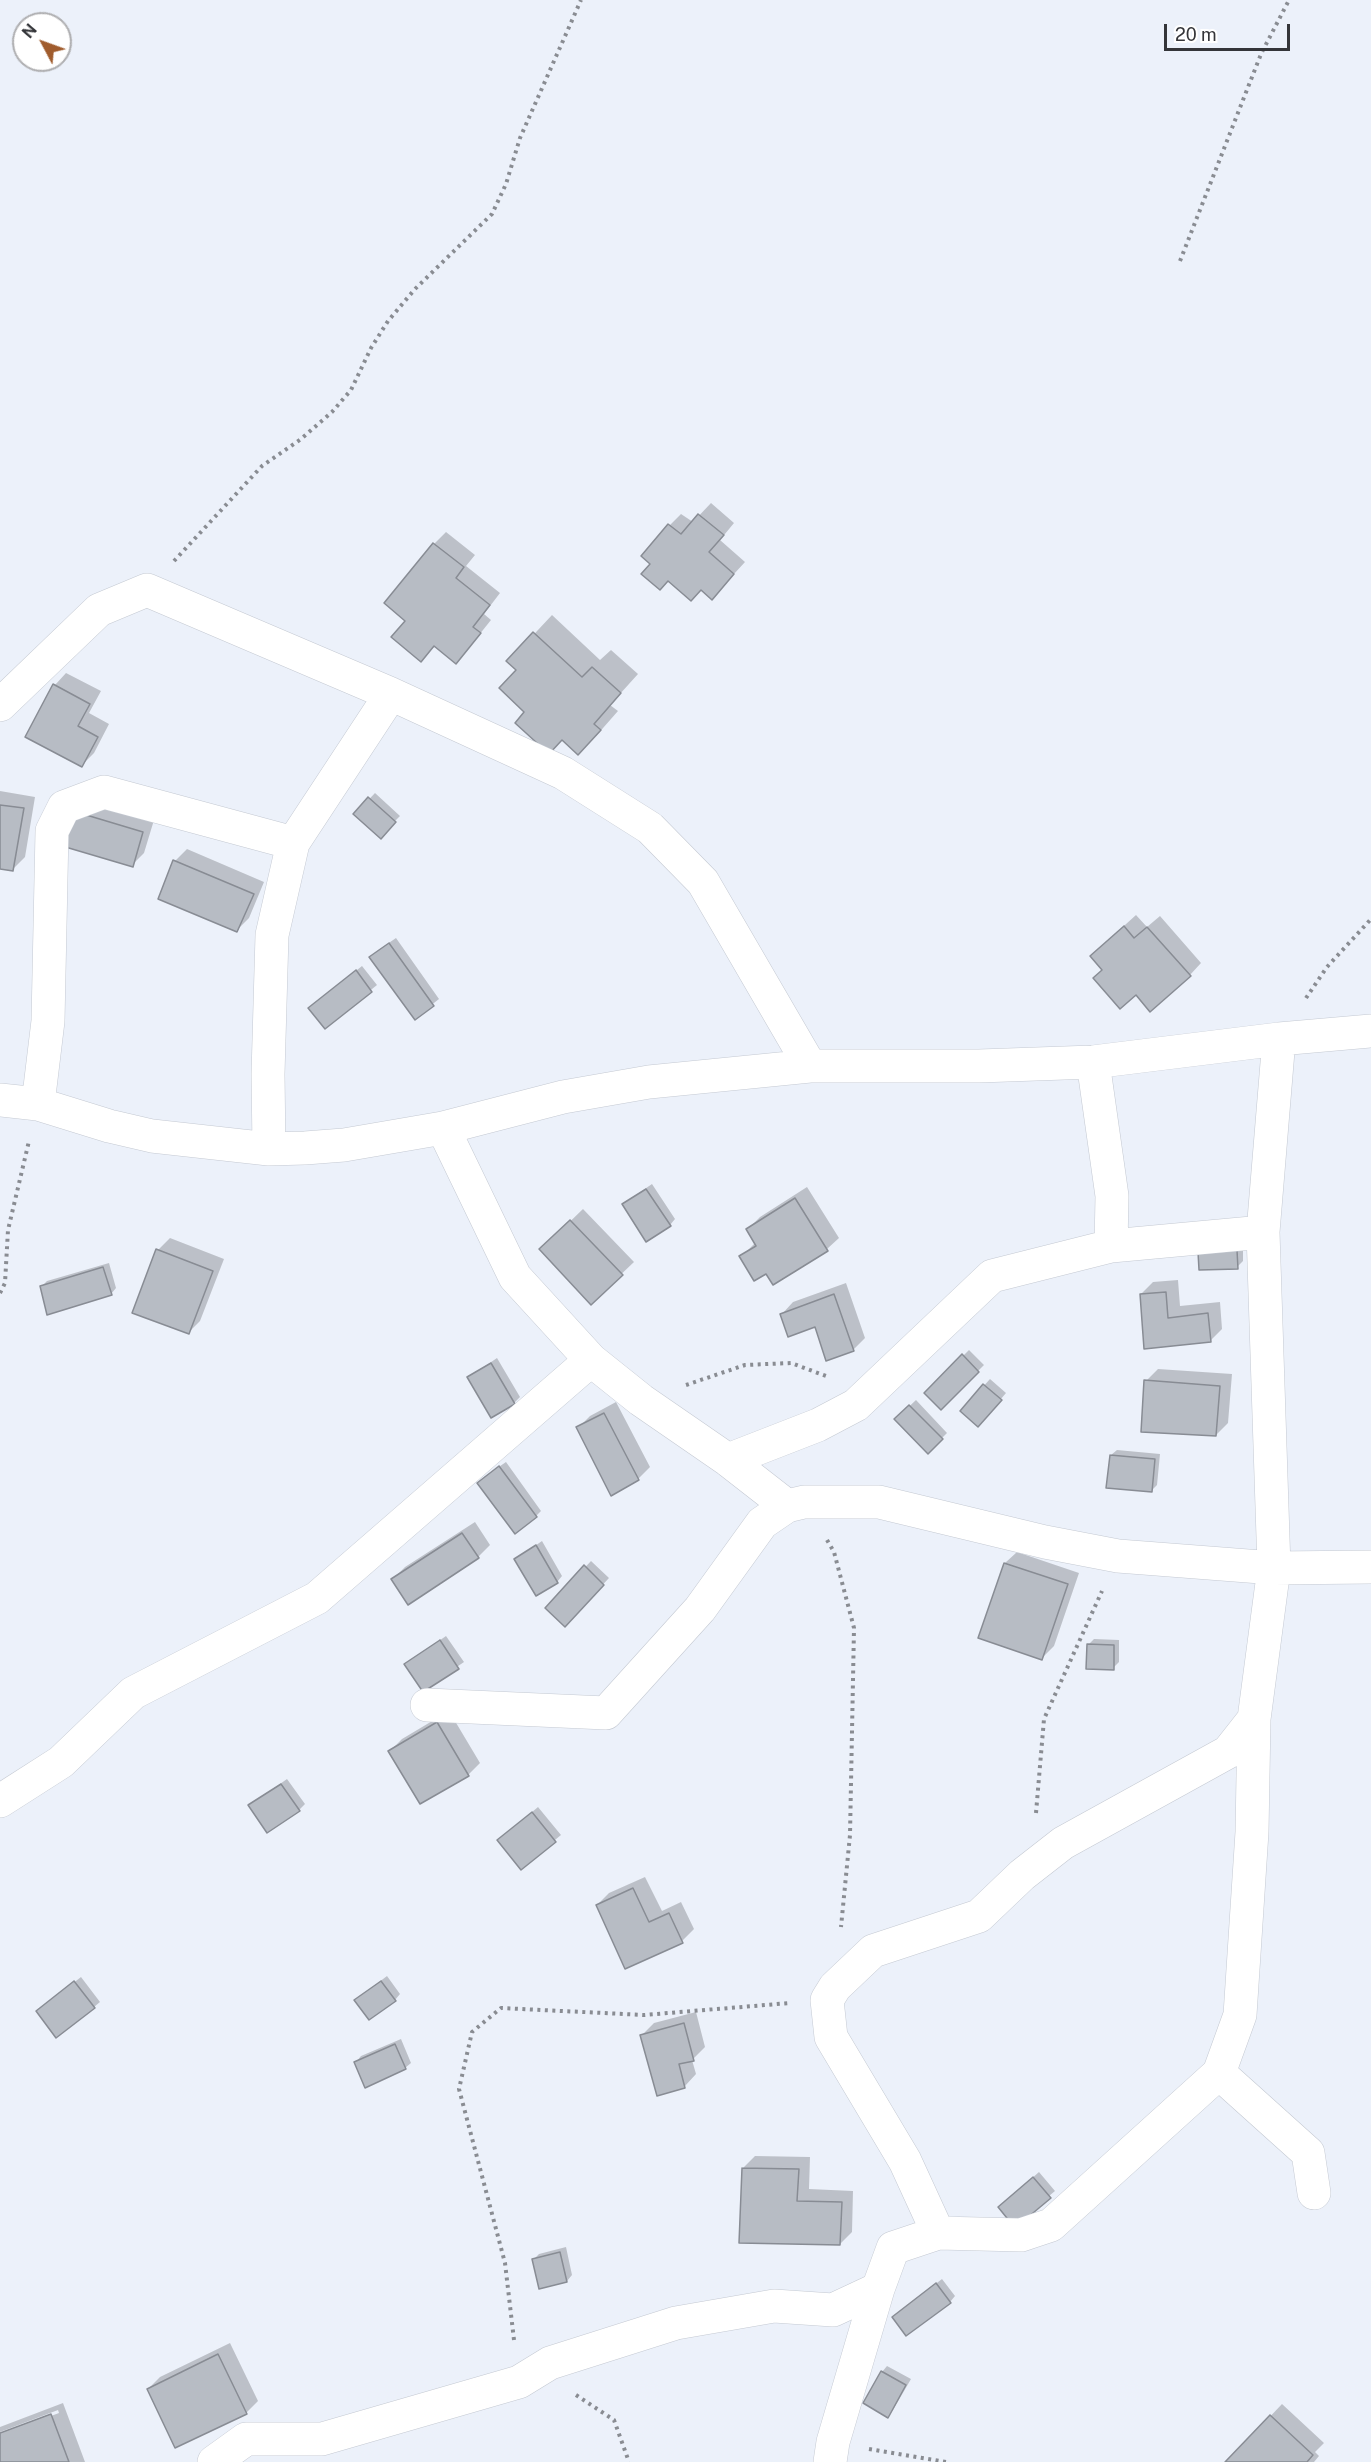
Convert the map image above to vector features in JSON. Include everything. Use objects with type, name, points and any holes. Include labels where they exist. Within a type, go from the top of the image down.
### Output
[{"type":"street","points":[[0,705],[99,610],[147,590],[391,694],[563,773],[650,828],[703,882],[810,1066]]},
{"type":"street","points":[[269,1149],[268,1074],[272,935],[293,843],[391,694]]},
{"type":"street","points":[[38,1104],[48,1021],[52,831],[64,807],[104,792],[293,843]]},
{"type":"street","points":[[0,1100],[38,1104],[109,1126],[152,1136],[269,1149],[344,1145],[443,1128],[563,1097],[650,1082],[810,1066],[979,1066],[1093,1062],[1279,1039],[1371,1031]]},
{"type":"street","points":[[831,2452],[878,2289],[893,2248],[938,2233],[1021,2235],[1052,2225],[1219,2073],[1240,2015],[1252,1832],[1254,1719],[1274,1568],[1263,1232],[1279,1039]]},
{"type":"street","points":[[1093,1062],[1112,1196],[1111,1246]]},
{"type":"street","points":[[443,1128],[515,1277],[591,1360],[641,1400],[796,1504]]},
{"type":"street","points":[[728,1460],[818,1425],[856,1405],[992,1276],[1111,1246],[1263,1232]]},
{"type":"street","points":[[0,1801],[62,1762],[134,1693],[317,1598],[591,1360]]},
{"type":"street","points":[[427,1705],[606,1713],[700,1609],[762,1523],[796,1504],[879,1502],[1045,1542],[1118,1556],[1274,1568],[1371,1567]]},
{"type":"street","points":[[938,2233],[905,2161],[831,2037],[827,2000],[835,1987],[873,1951],[979,1916],[1022,1875],[1063,1843],[1228,1752],[1254,1719]]},
{"type":"street","points":[[1219,2073],[1308,2153],[1314,2193]]},
{"type":"street","points":[[214,2462],[246,2439],[322,2439],[519,2382],[550,2363],[676,2323],[774,2306],[833,2310],[878,2289]]},
{"type":"path","points":[[147,590],[262,466],[301,440],[332,412],[351,390],[371,348],[388,321],[415,289],[492,214],[506,184],[520,138],[581,0]]},
{"type":"path","points":[[1180,261],[1261,54],[1289,0]]},
{"type":"path","points":[[1279,1039],[1327,967],[1371,919]]},
{"type":"path","points":[[0,1293],[5,1283],[8,1230],[38,1104]]},
{"type":"path","points":[[641,1400],[745,1365],[791,1363],[837,1379]]},
{"type":"path","points":[[796,1504],[834,1552],[854,1628],[850,1835],[841,1929]]},
{"type":"path","points":[[1036,1818],[1044,1719],[1118,1556]]},
{"type":"path","points":[[629,2462],[614,2420],[575,2394],[519,2382],[505,2263],[459,2089],[472,2032],[501,2008],[644,2015],[827,2000]]},
{"type":"path","points":[[831,2452],[946,2462]]},
{"type":"building","points":[[698,514],[724,535],[709,552],[734,574],[712,600],[701,590],[691,601],[668,581],[660,590],[641,574],[650,564],[641,556],[668,524],[681,534]]},
{"type":"building","points":[[433,543],[464,567],[456,578],[490,605],[473,627],[481,633],[456,664],[434,646],[421,662],[391,637],[405,621],[384,603]]},
{"type":"building","points":[[533,632],[582,677],[592,667],[621,693],[594,724],[601,730],[578,755],[562,740],[549,754],[515,723],[524,712],[499,688],[516,670],[506,661]]},
{"type":"building","points":[[53,684],[90,704],[78,726],[98,737],[82,767],[25,737]]},
{"type":"building","points":[[368,797],[396,822],[381,839],[353,814]]},
{"type":"building","points":[[0,805],[24,808],[13,871],[0,869]]},
{"type":"building","points":[[73,811],[143,832],[133,867],[62,846]]},
{"type":"building","points":[[173,860],[254,894],[237,932],[158,899]]},
{"type":"building","points":[[1124,926],[1134,938],[1147,927],[1191,976],[1150,1012],[1136,995],[1120,1009],[1093,978],[1102,970],[1090,956]]},
{"type":"building","points":[[389,943],[434,1006],[415,1020],[369,957]]},
{"type":"building","points":[[356,970],[372,992],[325,1029],[308,1008]]},
{"type":"building","points":[[646,1189],[671,1226],[646,1242],[622,1204]]},
{"type":"building","points":[[795,1198],[828,1251],[773,1285],[766,1274],[754,1281],[739,1256],[756,1246],[746,1229]]},
{"type":"building","points":[[570,1220],[623,1275],[591,1305],[539,1249]]},
{"type":"building","points":[[156,1249],[213,1271],[189,1334],[132,1313]]},
{"type":"building","points":[[1237,1250],[1238,1269],[1199,1270],[1198,1252]]},
{"type":"building","points":[[103,1267],[112,1295],[47,1315],[40,1286]]},
{"type":"building","points":[[1166,1292],[1168,1318],[1208,1313],[1211,1342],[1144,1349],[1140,1294]]},
{"type":"building","points":[[834,1294],[854,1351],[826,1361],[815,1327],[788,1337],[780,1314]]},
{"type":"building","points":[[962,1354],[979,1372],[941,1410],[924,1393]]},
{"type":"building","points":[[491,1363],[515,1404],[491,1418],[467,1377]]},
{"type":"building","points":[[1144,1380],[1220,1386],[1216,1436],[1141,1432]]},
{"type":"building","points":[[983,1384],[1002,1400],[978,1427],[960,1411]]},
{"type":"building","points":[[909,1405],[943,1439],[928,1454],[894,1419]]},
{"type":"building","points":[[604,1413],[639,1480],[611,1496],[576,1427]]},
{"type":"building","points":[[1110,1455],[1155,1459],[1152,1492],[1106,1488]]},
{"type":"building","points":[[499,1466],[537,1517],[515,1534],[477,1483]]},
{"type":"building","points":[[462,1533],[479,1558],[408,1605],[391,1579]]},
{"type":"building","points":[[536,1545],[558,1583],[536,1596],[514,1559]]},
{"type":"building","points":[[1004,1563],[1068,1584],[1042,1660],[978,1638]]},
{"type":"building","points":[[584,1565],[604,1585],[565,1627],[545,1608]]},
{"type":"building","points":[[440,1640],[459,1669],[423,1692],[404,1664]]},
{"type":"building","points":[[1087,1644],[1114,1645],[1114,1670],[1086,1669]]},
{"type":"building","points":[[437,1722],[469,1776],[420,1804],[388,1751]]},
{"type":"building","points":[[281,1784],[300,1811],[267,1833],[248,1805]]},
{"type":"building","points":[[532,1812],[556,1842],[521,1870],[497,1840]]},
{"type":"building","points":[[633,1888],[649,1922],[669,1913],[683,1943],[625,1969],[596,1905]]},
{"type":"building","points":[[74,1981],[95,2008],[56,2038],[36,2011]]},
{"type":"building","points":[[381,1981],[396,2001],[369,2020],[354,2000]]},
{"type":"building","points":[[684,2023],[694,2061],[679,2064],[685,2088],[657,2096],[640,2035]]},
{"type":"building","points":[[395,2044],[406,2069],[365,2088],[354,2062]]},
{"type":"building","points":[[742,2168],[799,2169],[797,2201],[842,2202],[840,2245],[739,2243]]},
{"type":"building","points":[[1033,2177],[1051,2198],[1015,2228],[998,2207]]},
{"type":"building","points":[[560,2252],[567,2282],[539,2289],[532,2259]]},
{"type":"building","points":[[936,2283],[951,2303],[906,2336],[892,2317]]},
{"type":"building","points":[[218,2354],[247,2414],[175,2448],[147,2389]]},
{"type":"building","points":[[881,2371],[906,2385],[888,2418],[863,2403]]},
{"type":"building","points":[[51,2414],[69,2462],[0,2462],[0,2433]]},
{"type":"building","points":[[1270,2415],[1313,2455],[1307,2462],[1225,2462]]}]
